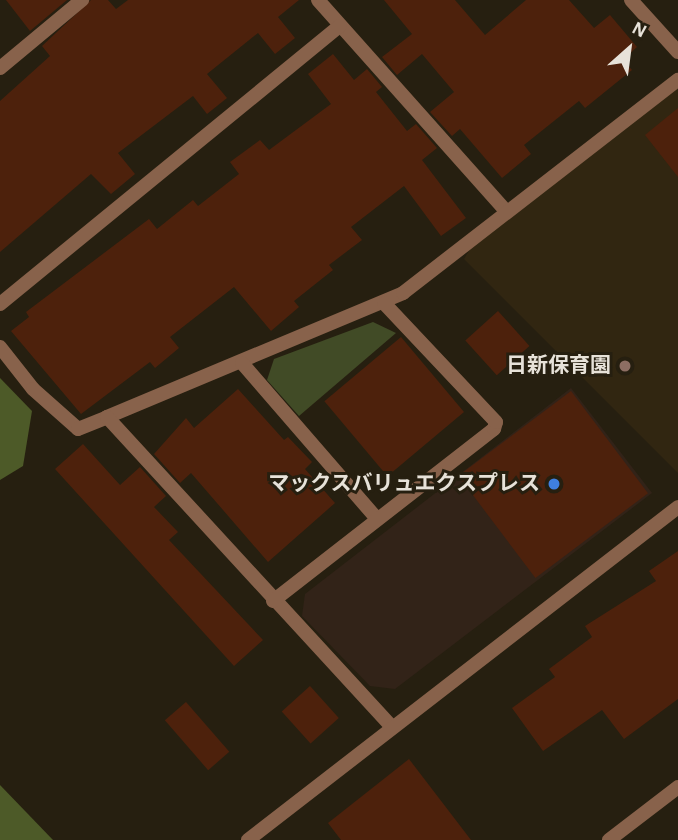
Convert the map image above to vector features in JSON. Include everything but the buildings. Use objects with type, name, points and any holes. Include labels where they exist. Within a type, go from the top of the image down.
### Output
[{"type":"street","points":[[0,68],[82,0]]},
{"type":"street","points":[[318,0],[506,211]]},
{"type":"street","points":[[631,0],[678,52]]},
{"type":"street","points":[[0,304],[340,26]]},
{"type":"street","points":[[0,348],[33,389],[78,429],[107,418],[384,303],[678,80]]},
{"type":"street","points":[[273,601],[495,429],[496,422],[384,303]]},
{"type":"street","points":[[242,363],[377,519]]},
{"type":"street","points":[[107,418],[392,727]]},
{"type":"street","points":[[248,840],[678,507]]},
{"type":"street","points":[[609,840],[678,787]]},
{"type":"shaded area","name":"日新保育園","points":[[678,88],[678,473],[464,259],[470,249]]},
{"type":"shaded area","points":[[571,388],[652,493],[395,689],[370,686],[302,616],[305,594]]},
{"type":"green space","points":[[373,322],[396,333],[299,416],[267,380],[274,359]]},
{"type":"green space","points":[[0,378],[32,411],[23,466],[0,480]]},
{"type":"green space","points":[[0,785],[53,840],[0,840]]},
{"type":"place","name":"日新保育園","points":[[625,366]]},
{"type":"place","name":"マックスバリュエクスプレス","points":[[554,484]]}]
